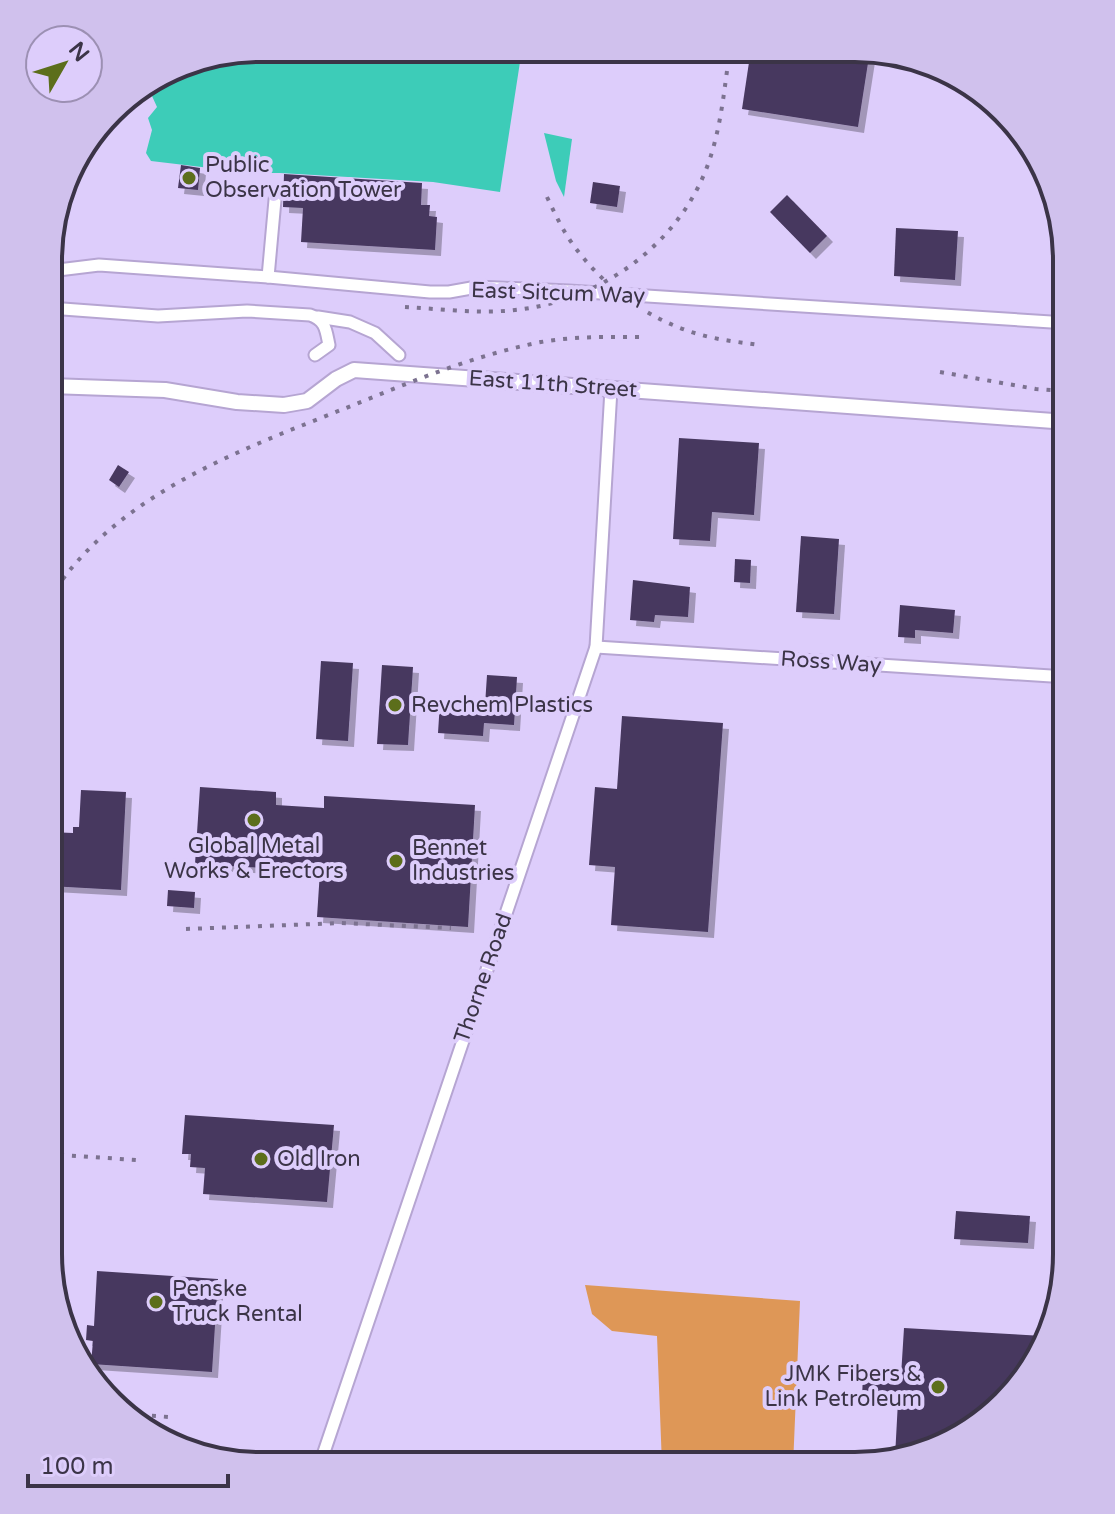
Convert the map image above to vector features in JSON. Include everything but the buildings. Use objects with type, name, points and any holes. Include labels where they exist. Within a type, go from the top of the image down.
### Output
[{"type":"street","points":[[268,277],[275,200]]},
{"type":"street","name":"East Sitcum Way","points":[[62,269],[99,265],[430,292],[477,287],[578,291],[1053,322]]},
{"type":"street","points":[[63,309],[158,316],[247,311],[298,313],[350,322],[375,333],[399,355]]},
{"type":"street","points":[[315,355],[329,345],[325,325],[317,317]]},
{"type":"street","name":"East 11th Street","points":[[62,386],[165,390],[273,406],[307,401],[354,370],[1053,421]]},
{"type":"street","name":"Thorne Road","points":[[324,1452],[596,647],[611,389]]},
{"type":"street","name":"Ross Way","points":[[596,647],[1053,676]]},
{"type":"shaded area","points":[[520,62],[500,192],[433,182],[252,173],[151,161],[146,153],[152,130],[148,118],[157,107],[152,96],[184,77],[234,64]]},
{"type":"shaded area","points":[[544,133],[572,139],[564,197],[556,181]]},
{"type":"shaded area","points":[[585,1285],[800,1301],[794,1452],[661,1452],[657,1336],[612,1331],[592,1314]]},
{"type":"railway","points":[[405,307],[488,312],[548,304],[580,294],[638,260],[662,238],[683,212],[700,183],[718,127],[728,62]]},
{"type":"railway","points":[[547,197],[574,246],[599,275],[629,300],[680,328],[713,338],[759,345]]},
{"type":"railway","points":[[62,582],[109,530],[145,503],[184,479],[267,440],[421,378],[516,347],[554,340],[645,337]]},
{"type":"railway","points":[[940,372],[1053,390]]},
{"type":"railway","points":[[186,929],[341,923],[451,928]]},
{"type":"railway","points":[[62,1155],[136,1160]]},
{"type":"railway","points":[[145,1415],[169,1417]]},
{"type":"place","name":"Public Observation Tower","points":[[189,178]]},
{"type":"place","name":"Revchem Plastics","points":[[395,705]]},
{"type":"place","name":"Global Metal Works & Erectors","points":[[254,820]]},
{"type":"place","name":"Bennet Industries","points":[[396,861]]},
{"type":"place","name":"Old Iron","points":[[261,1159]]},
{"type":"place","name":"Penske Truck Rental","points":[[156,1302]]},
{"type":"place","name":"JMK Fibers & Link Petroleum","points":[[938,1387]]}]
